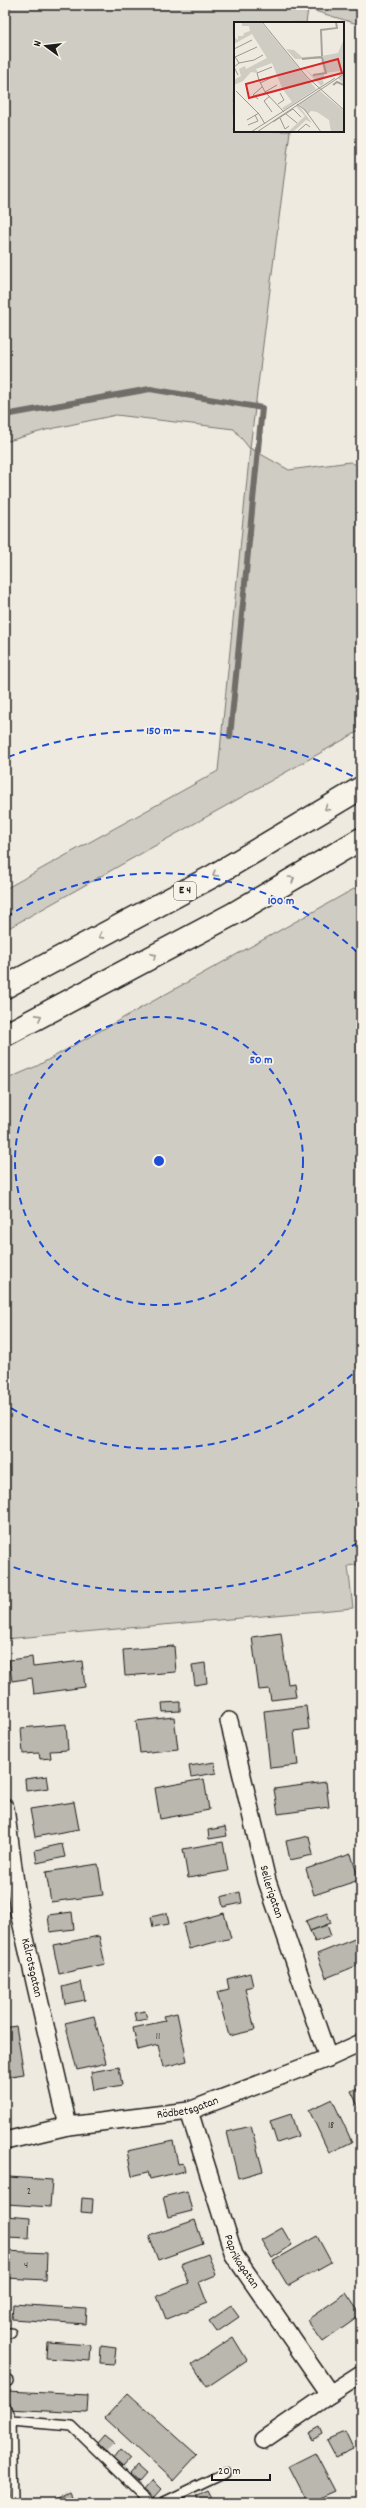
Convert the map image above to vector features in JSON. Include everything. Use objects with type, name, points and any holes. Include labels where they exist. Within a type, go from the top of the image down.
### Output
[{"type":"highway","name":"E 4","points":[[5,987],[213,876],[361,788]]},
{"type":"highway","points":[[5,1035],[233,914],[361,838]]},
{"type":"street","name":"Sellerigatan","points":[[229,1721],[267,1881],[328,2058]]},
{"type":"street","name":"Kålrotsgatan","points":[[5,1808],[19,1912],[68,2126]]},
{"type":"street","name":"Rödbetsgatan","points":[[5,2141],[68,2126],[189,2111],[328,2058],[361,2043]]},
{"type":"street","name":"Paprikagatan","points":[[189,2111],[234,2255],[330,2394]]},
{"type":"street","points":[[263,2440],[361,2374]]},
{"type":"lane","points":[[5,2406],[11,2421],[8,2433],[13,2499],[6,2503]]},
{"type":"lane","points":[[11,2421],[72,2426],[151,2503]]},
{"type":"lane","points":[[162,2503],[226,2473]]},
{"type":"shaded area","points":[[5,5],[361,5],[361,25],[308,9],[306,22],[234,22],[234,132],[290,132],[250,448],[289,470],[350,462],[361,467],[361,730],[5,930],[5,889],[218,771],[250,449],[234,429],[116,415],[46,430],[5,442]]},
{"type":"shaded area","points":[[361,885],[361,1564],[348,1566],[353,1608],[5,1639],[5,1080],[37,1066]]},
{"type":"building","points":[[281,1633],[288,1684],[294,1683],[296,1697],[271,1700],[269,1689],[259,1690],[252,1637]]},
{"type":"building","points":[[174,1646],[176,1672],[125,1676],[123,1650]]},
{"type":"building","points":[[32,1657],[33,1667],[82,1661],[85,1687],[34,1694],[32,1678],[12,1681],[9,1660]]},
{"type":"building","points":[[205,1663],[207,1683],[195,1685],[192,1665]]},
{"type":"building","points":[[180,1702],[180,1711],[163,1712],[162,1703]]},
{"type":"building","points":[[306,1706],[309,1729],[294,1731],[298,1765],[270,1768],[264,1711]]},
{"type":"building","points":[[174,1717],[178,1749],[140,1753],[136,1721]]},
{"type":"building","points":[[66,1724],[68,1750],[50,1751],[51,1758],[40,1759],[39,1753],[23,1754],[21,1728]]},
{"type":"building","points":[[215,1762],[216,1773],[191,1777],[189,1766]]},
{"type":"building","points":[[47,1776],[49,1788],[26,1791],[25,1779]]},
{"type":"building","points":[[204,1779],[209,1810],[160,1819],[155,1788]]},
{"type":"building","points":[[326,1782],[329,1807],[278,1814],[274,1789]]},
{"type":"building","points":[[74,1802],[79,1829],[35,1837],[30,1809]]},
{"type":"building","points":[[225,1827],[227,1836],[209,1839],[208,1830]]},
{"type":"building","points":[[309,1836],[313,1855],[290,1860],[286,1841]]},
{"type":"building","points":[[223,1842],[228,1871],[188,1878],[183,1849]]},
{"type":"building","points":[[62,1844],[65,1857],[37,1863],[35,1850]]},
{"type":"building","points":[[351,1854],[359,1880],[314,1895],[306,1869]]},
{"type":"building","points":[[98,1864],[103,1895],[51,1902],[46,1872]]},
{"type":"building","points":[[240,1892],[242,1903],[223,1907],[221,1897]]},
{"type":"building","points":[[72,1912],[74,1929],[50,1932],[48,1915]]},
{"type":"building","points":[[167,1913],[169,1924],[153,1927],[151,1917]]},
{"type":"building","points":[[224,1913],[231,1938],[189,1949],[183,1924]]},
{"type":"building","points":[[327,1913],[331,1923],[310,1931],[306,1921]]},
{"type":"building","points":[[327,1925],[331,1936],[315,1942],[310,1931]]},
{"type":"building","points":[[99,1936],[105,1964],[59,1974],[53,1945]]},
{"type":"building","points":[[357,1938],[361,1948],[361,1964],[326,1978],[317,1954]]},
{"type":"building","points":[[250,1973],[253,1986],[245,1988],[255,2030],[229,2036],[217,1992],[229,1989],[227,1979]]},
{"type":"building","points":[[81,1982],[85,2000],[65,2004],[62,1987]]},
{"type":"building","points":[[145,2011],[147,2019],[136,2021],[134,2013]]},
{"type":"building","points":[[177,2013],[187,2061],[163,2067],[158,2045],[138,2050],[133,2028],[165,2021],[163,2016]]},
{"type":"building","points":[[94,2016],[106,2063],[77,2070],[65,2023]]},
{"type":"building","points":[[16,2026],[24,2074],[5,2077],[5,2028]]},
{"type":"building","points":[[119,2067],[122,2085],[94,2090],[91,2072]]},
{"type":"building","points":[[361,2086],[361,2112],[351,2091]]},
{"type":"building","points":[[332,2099],[352,2142],[329,2153],[309,2110]]},
{"type":"building","points":[[291,2114],[298,2136],[277,2143],[270,2121]]},
{"type":"building","points":[[251,2126],[263,2171],[238,2178],[227,2132]]},
{"type":"building","points":[[173,2141],[178,2164],[183,2163],[185,2171],[150,2179],[148,2172],[132,2176],[127,2151]]},
{"type":"building","points":[[9,2177],[52,2180],[50,2207],[7,2204]]},
{"type":"building","points":[[187,2191],[192,2211],[168,2217],[163,2197]]},
{"type":"building","points":[[82,2198],[93,2199],[92,2213],[81,2212]]},
{"type":"building","points":[[7,2216],[30,2218],[29,2238],[6,2237]]},
{"type":"building","points":[[195,2220],[203,2244],[158,2260],[149,2236]]},
{"type":"building","points":[[282,2228],[292,2245],[272,2258],[261,2240]]},
{"type":"building","points":[[317,2236],[331,2262],[288,2286],[273,2261]]},
{"type":"building","points":[[5,2251],[47,2253],[46,2280],[5,2278]]},
{"type":"building","points":[[208,2254],[216,2275],[199,2282],[207,2303],[166,2319],[157,2296],[189,2283],[181,2264]]},
{"type":"building","points":[[346,2293],[361,2315],[323,2342],[307,2320]]},
{"type":"building","points":[[13,2304],[87,2309],[86,2324],[12,2319]]},
{"type":"building","points":[[231,2306],[239,2317],[217,2332],[209,2321]]},
{"type":"building","points":[[233,2337],[247,2360],[207,2387],[192,2364]]},
{"type":"building","points":[[47,2342],[91,2345],[90,2361],[46,2358]]},
{"type":"building","points":[[101,2346],[116,2348],[114,2364],[100,2363]]},
{"type":"building","points":[[7,2391],[88,2395],[87,2413],[6,2409]]},
{"type":"building","points":[[128,2393],[197,2455],[173,2481],[105,2418]]},
{"type":"building","points":[[320,2427],[323,2434],[313,2440],[309,2433]]},
{"type":"building","points":[[345,2432],[353,2449],[336,2457],[327,2440]]},
{"type":"building","points":[[104,2435],[114,2443],[106,2451],[97,2443]]},
{"type":"building","points":[[120,2450],[130,2459],[123,2467],[113,2459]]},
{"type":"building","points":[[315,2453],[335,2491],[308,2503],[289,2466]]},
{"type":"building","points":[[137,2466],[146,2474],[139,2482],[130,2474]]},
{"type":"building","points":[[153,2480],[162,2489],[155,2497],[145,2489]]},
{"type":"building","points":[[208,2491],[213,2501],[200,2503],[196,2497]]},
{"type":"building","points":[[69,2492],[74,2503],[47,2503]]},
{"type":"waterway","points":[[5,415],[150,389],[262,408],[230,737]]}]
